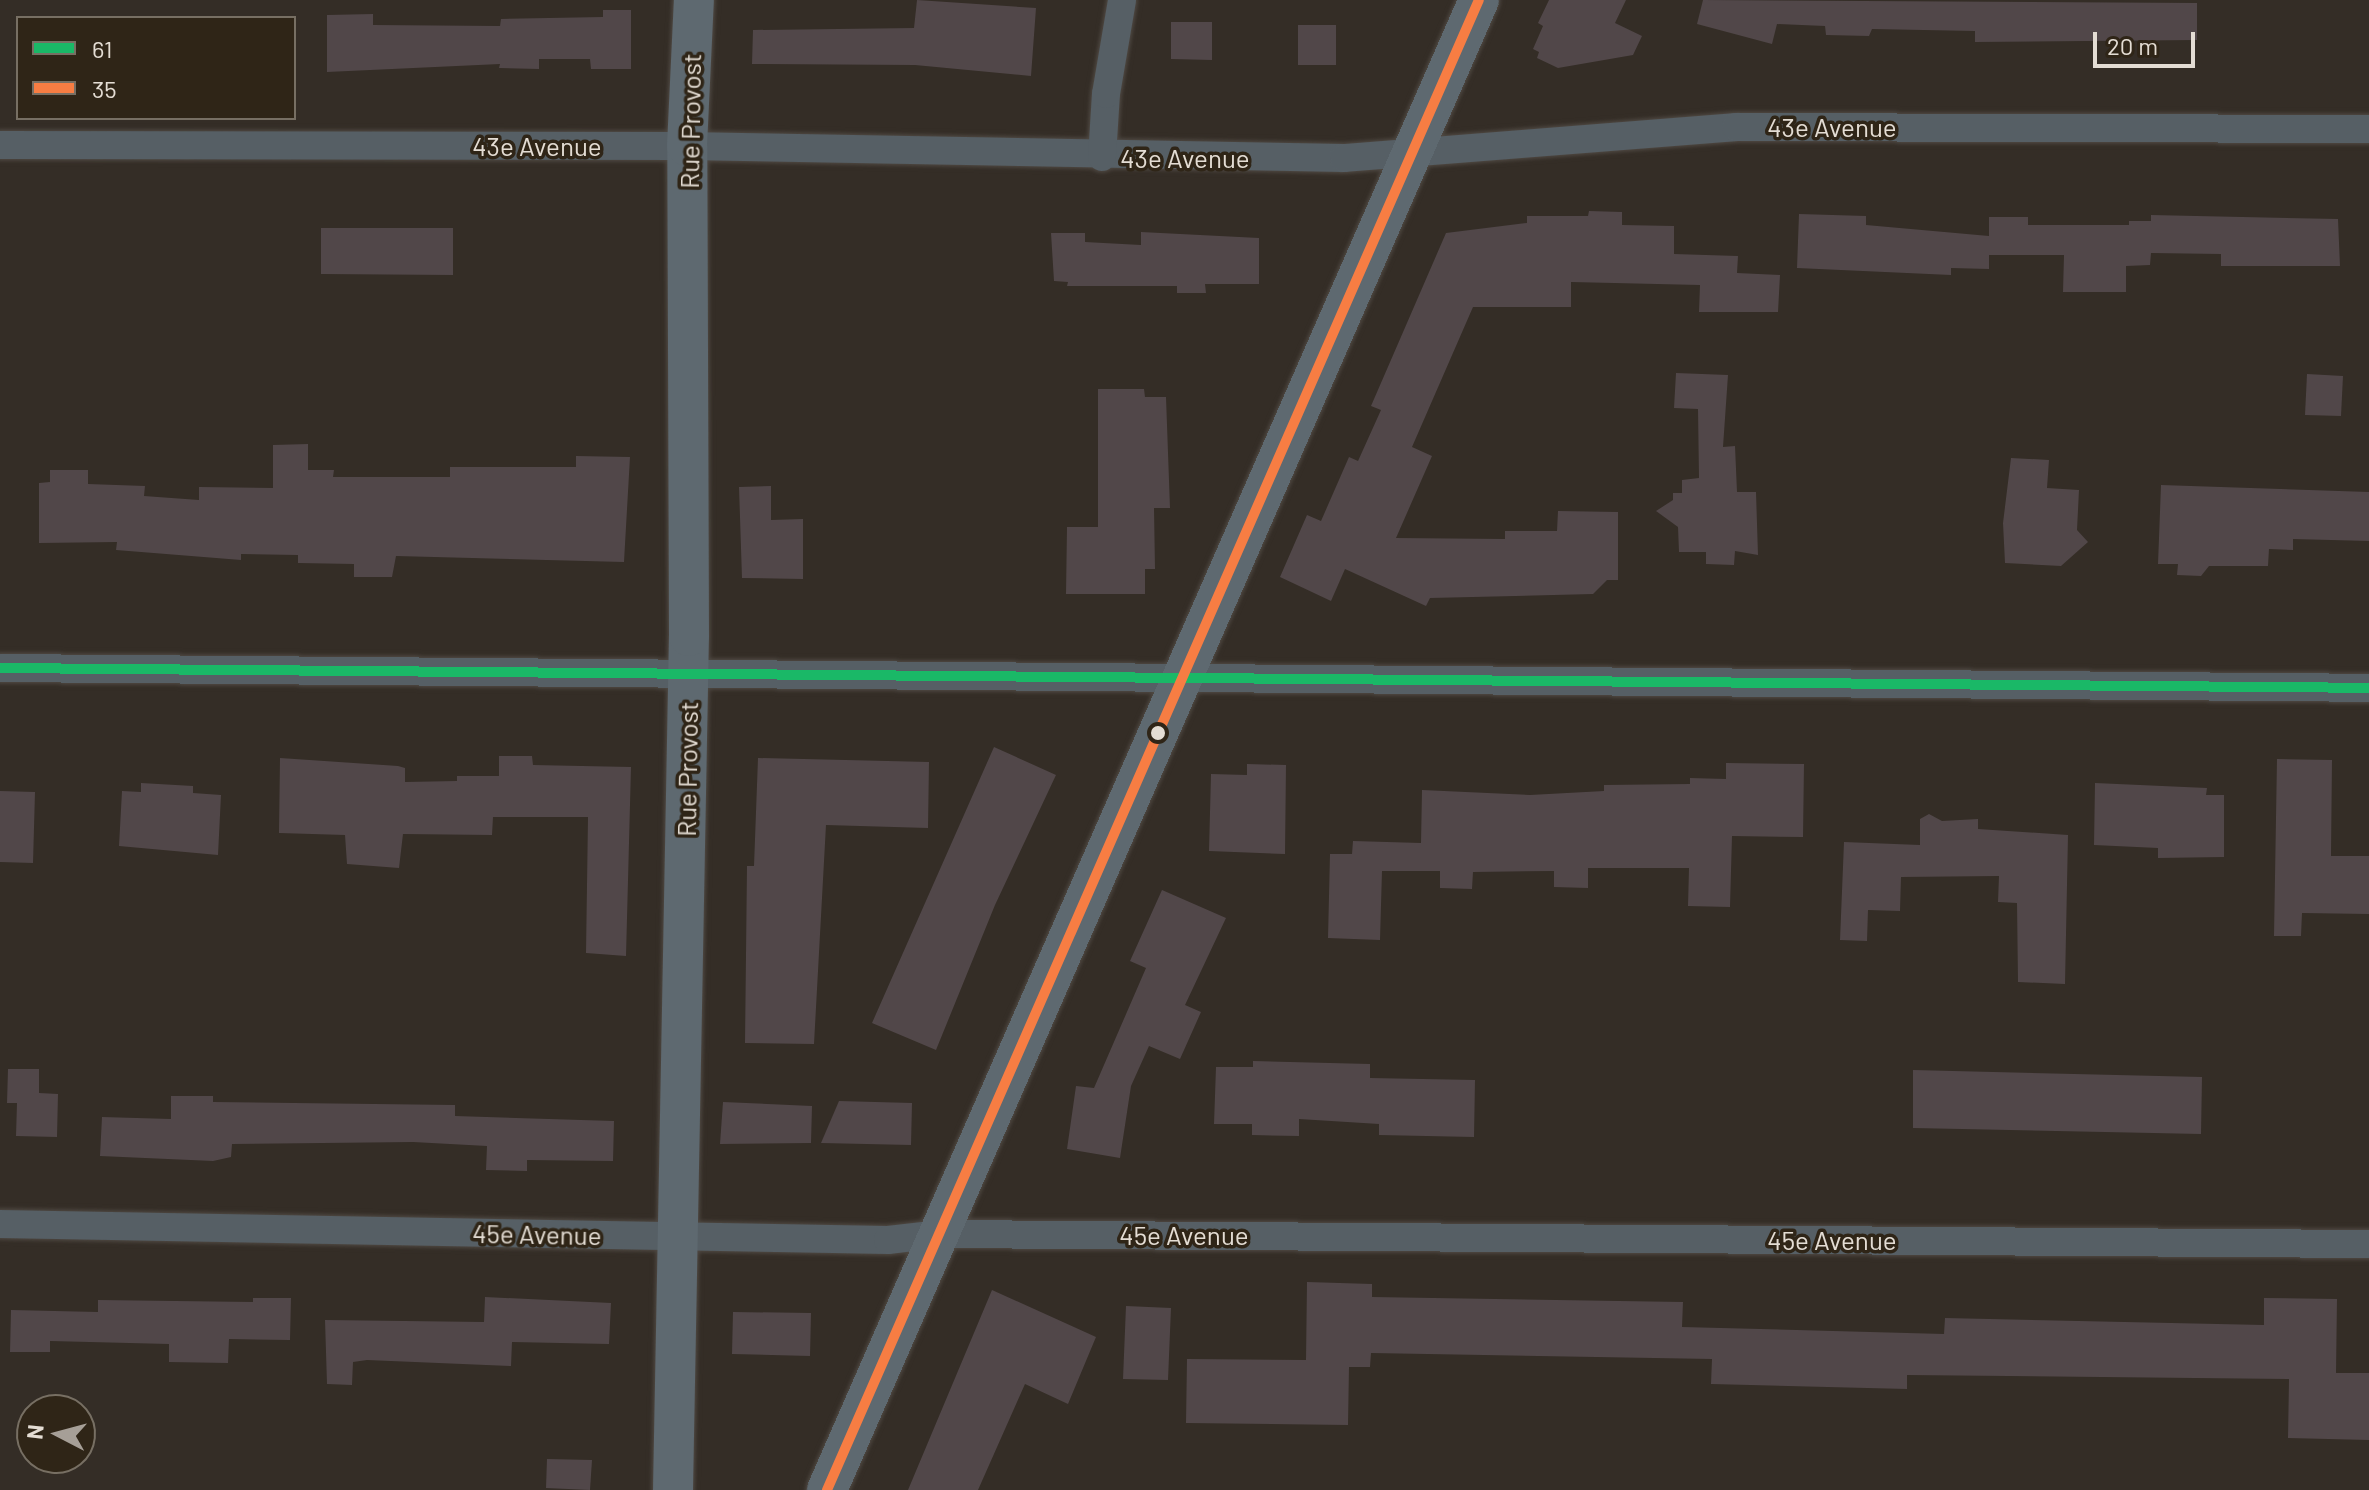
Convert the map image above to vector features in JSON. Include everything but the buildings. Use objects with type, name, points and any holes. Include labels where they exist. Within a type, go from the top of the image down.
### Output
[{"type":"main road","name":"Rue Provost","points":[[673,1490],[688,673],[687,146],[694,0]]},
{"type":"main road","points":[[827,1490],[1479,0]]},
{"type":"street","points":[[1102,157],[1106,94],[1122,0]]},
{"type":"street","name":"43e Avenue","points":[[0,145],[687,146],[1102,157],[1412,154],[1736,127],[2369,129]]},
{"type":"street","points":[[0,668],[2369,688]]},
{"type":"street","name":"45e Avenue","points":[[0,1224],[888,1240],[939,1234],[2369,1244]]},
{"type":"transit line","name":"35","points":[[827,1490],[1479,0]]},
{"type":"transit line","name":"61","points":[[0,668],[2369,688]]}]
